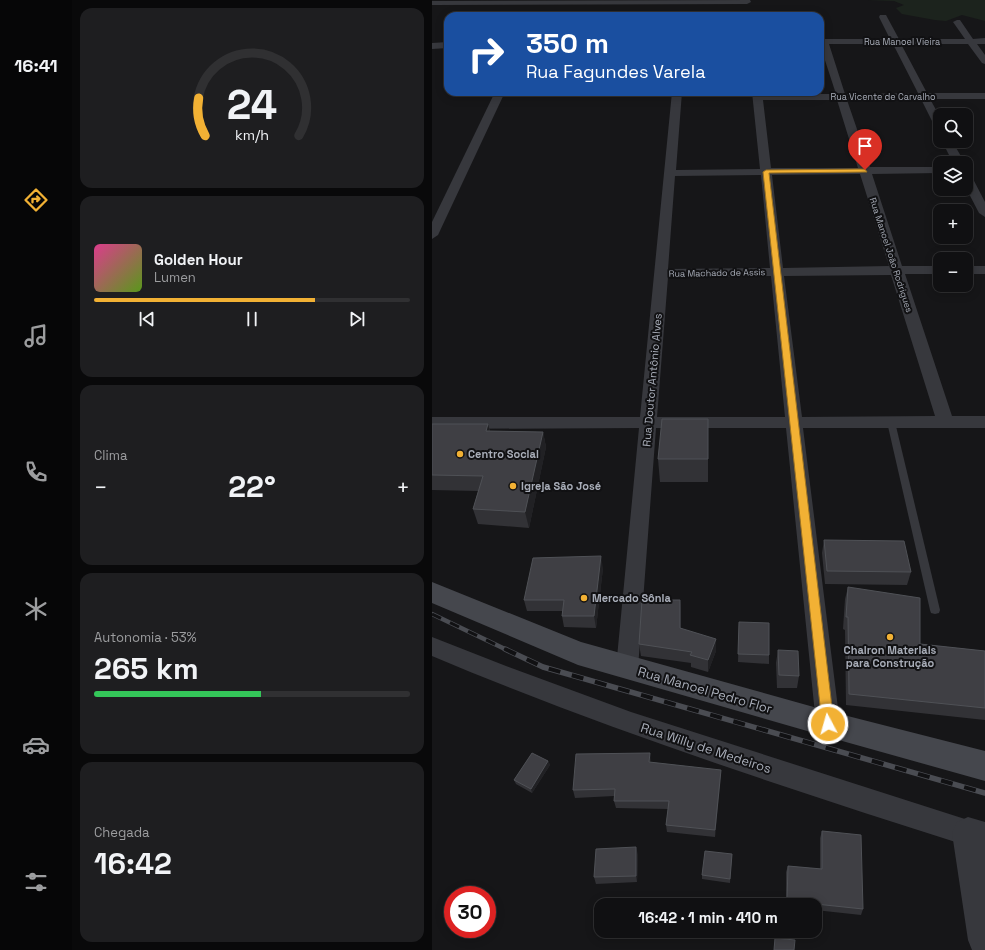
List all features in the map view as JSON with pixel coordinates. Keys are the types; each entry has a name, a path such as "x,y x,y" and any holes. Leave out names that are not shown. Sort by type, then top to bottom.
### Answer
{"main road":[{"name":"Rua Manoel Pedro Flor","path":"432,592 564,648 627,668 985,766"}],"street":[{"path":"432,3 685,6 747,4"},
{"path":"883,17 933,114"},
{"path":"957,22 985,61"},
{"name":"Rua Manoel Vieira","path":"824,42 985,41"},
{"path":"432,46 444,46"},
{"name":"Rua Manoel João Rodrigues","path":"824,48 865,170 944,422"},
{"path":"432,235 498,96"},
{"name":"Rua Doutor Antônio Alves","path":"627,668 677,96"},
{"path":"757,96 828,724"},
{"name":"Rua Vicente de Carvalho","path":"813,96 985,96"},
{"path":"670,173 933,170"},
{"path":"973,190 985,213"},
{"name":"Rua Machado de Assis","path":"662,273 933,270"},
{"path":"973,270 985,270"},
{"path":"432,423 985,422"},
{"name":"Rua Willy de Medeiros","path":"432,646 656,733 976,835"},
{"path":"976,835 985,940"}],"lane":[{"path":"891,422 935,610"}],"shaded area":[{"path":"868,0 985,0 985,21 962,15 946,21 935,20 902,14 896,8 904,5 894,1"}],"building":[{"path":"662,419 708,419 708,459 658,459"},
{"path":"432,424 488,424 486,431 543,432 525,512 473,509 483,476 432,475"},
{"path":"824,540 904,541 911,572 827,571"},
{"path":"601,556 594,616 562,616 564,600 524,600 533,558"},
{"path":"848,587 920,598 920,644 985,651 985,708 849,694 848,617 846,617"},
{"path":"642,600 680,600 680,628 716,639 708,660 690,655 692,652 639,644"},
{"path":"739,622 769,623 769,655 738,654"},
{"path":"778,650 798,651 799,676 779,675"},
{"path":"532,753 548,761 531,789 514,780"},
{"path":"650,753 649,762 721,770 715,830 666,825 669,801 614,801 615,789 573,790 576,754"},
{"path":"822,831 861,835 863,909 822,905 822,898 787,898 788,866 822,869"},
{"path":"636,847 636,876 594,877 596,849"},
{"path":"705,851 732,854 730,879 702,875"},
{"path":"775,938 795,940 794,950 774,950"}],"railway":[{"path":"432,614 507,650"},
{"path":"505,649 543,667 985,793"}],"place":[{"name":"Centro Social","path":"460,454"},
{"name":"Igreja São José","path":"513,486"},
{"name":"Mercado Sônia","path":"584,598"},
{"name":"Chairon Materiais para Construção","path":"890,637"}],"route":[{"path":"828,724 766,172 865,170"}]}
